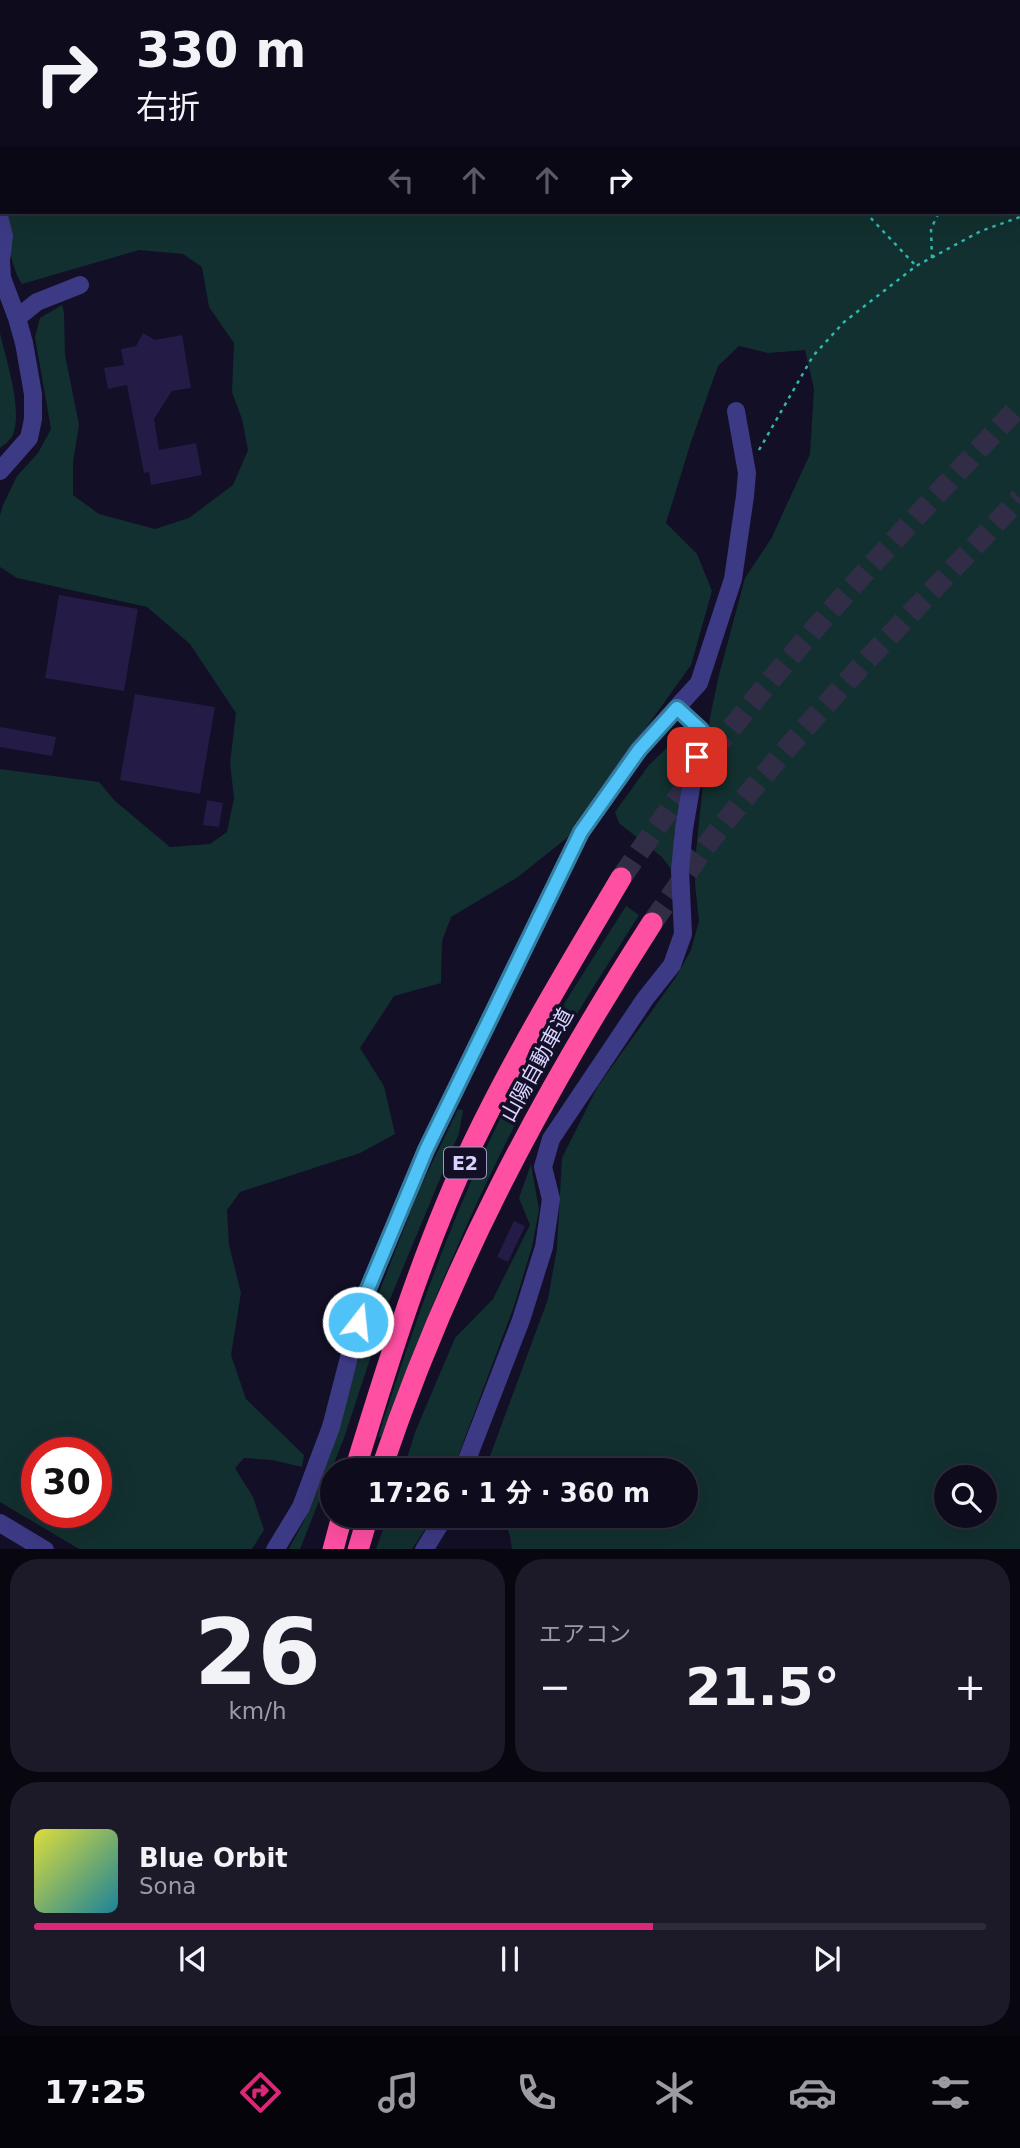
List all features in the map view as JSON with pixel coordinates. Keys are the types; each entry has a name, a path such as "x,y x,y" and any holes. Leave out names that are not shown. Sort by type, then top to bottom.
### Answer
{"highway":[{"name":"山陽自動車道","path":"359,1458 425,1261 473,1144 528,1034 621,878"},
{"name":"山陽自動車道","path":"385,1458 404,1401 453,1282 493,1197 592,1017 652,923"},
{"path":"333,1549 339,1528"},
{"path":"358,1549 364,1528"}],"street":[{"path":"0,220 4,236 2,278 18,318 33,394 33,419 29,438 0,471"},
{"path":"18,318 37,302 80,285"},
{"path":"275,1549 301,1507 327,1438 365,1296 426,1150 581,832 639,750 699,684 733,579 747,473 736,411"},
{"path":"468,1458 521,1321 544,1247 551,1199 544,1167 551,1139 645,999 672,965 683,934 680,870 684,828 701,730 677,708"},
{"path":"0,1523 45,1549"},
{"path":"424,1549 437,1528"}],"path":[{"path":"867,214 916,266"},
{"path":"932,258 931,229 938,214"},
{"path":"747,473 813,356 844,322 916,266 981,231 1020,217"}],"green space":[{"path":"3,214 1020,214 1020,1549 512,1549 507,1528 698,1528 698,1458 489,1458 548,1299 557,1248 562,1158 598,1086 676,977 691,950 699,921 695,884 696,851 710,717 719,675 745,578 771,539 810,454 814,389 805,350 768,353 739,346 718,366 666,523 697,554 712,591 691,665 568,837 518,877 451,917 442,941 441,983 394,996 360,1048 384,1086 395,1134 360,1153 240,1192 227,1210 229,1245 241,1293 231,1355 246,1399 304,1455 302,1467 272,1460 244,1458 235,1468 253,1497 264,1530 252,1549 79,1549 44,1528 112,1528 112,1437 21,1437 21,1514 0,1502 0,769 99,782 115,801 170,847 210,844 227,832 234,798 230,763 236,713 190,644 147,607 17,578 0,567 0,515 3,505 17,476 38,453 51,429 35,337 40,318 62,305 65,355 79,425 73,462 73,495 99,514 155,529 189,518 233,485 248,450 242,419 232,392 234,343 209,307 202,267 183,254 139,250 22,284 12,258"},
{"path":"0,333 13,386 16,414 12,437 0,448"},
{"path":"683,732 690,736 689,766 674,834 674,873 662,857 619,823 615,812 649,765"},
{"path":"626,906 639,915 556,1049 498,1158 436,1296 381,1437 378,1437 424,1299 478,1165 533,1056"},
{"path":"458,1109 463,1110 459,1133 388,1304 344,1438 336,1458 328,1458 376,1300 419,1190"},
{"path":"531,1164 539,1210 532,1247 514,1306 457,1458 407,1458 455,1338 493,1299 530,1225 519,1198"},
{"path":"320,1480 320,1499 300,1549 289,1549 304,1521"},
{"path":"384,1528 426,1528 412,1549 376,1549"}],"building":[{"path":"143,333 155,340 182,335 191,388 172,391 154,419 159,450 196,443 202,475 151,485 149,472 144,473 127,385 108,389 104,368 124,365 121,349 136,346"},
{"path":"59,595 138,609 124,691 45,678"},
{"path":"135,694 215,707 200,794 120,780"},
{"path":"0,727 56,737 52,756 0,747"},
{"path":"207,800 223,803 219,827 203,825"},
{"path":"514,1221 525,1226 508,1262 497,1257"}],"tunnel":[{"path":"621,878 693,777 772,678 877,559 1020,405"},
{"path":"652,923 710,841 784,752 861,666 1020,498"}],"route":[{"path":"358,1322 365,1296 426,1150 581,832 639,750 677,708 701,730 697,757"}]}
